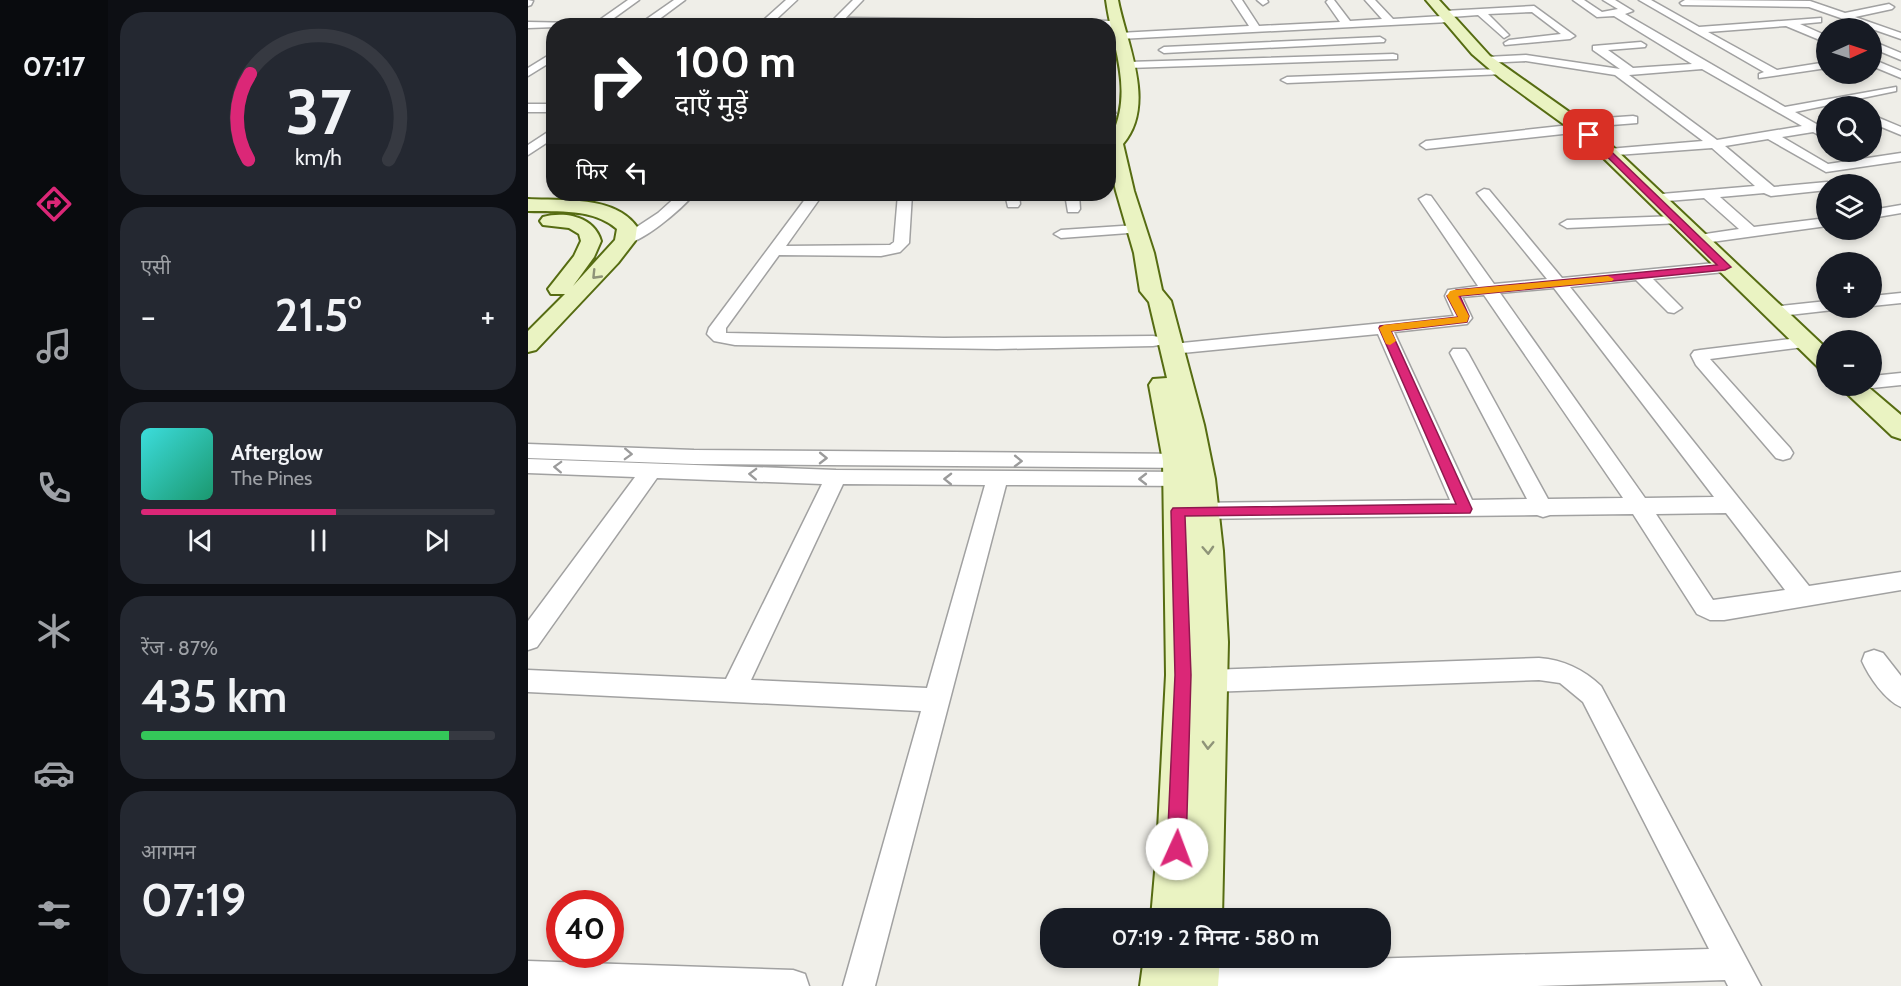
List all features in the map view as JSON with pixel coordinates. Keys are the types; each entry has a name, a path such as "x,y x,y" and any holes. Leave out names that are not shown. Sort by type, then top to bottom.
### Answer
{"street":[{"path":"608,18 634,0"},
{"path":"655,18 680,0"},
{"path":"771,18 792,0"},
{"path":"840,18 858,0"},
{"path":"1110,18 1112,0"},
{"path":"1237,0 1256,29"},
{"path":"1370,0 1390,22"},
{"path":"1510,0 1521,9"},
{"path":"1578,0 1599,15 1628,11 1608,0"},
{"path":"1644,0 1775,74"},
{"path":"1682,2 1787,1 1810,4 1900,39"},
{"path":"853,18 869,2"},
{"path":"1331,2 1347,24"},
{"path":"1682,2 1732,27"},
{"path":"1098,7 1103,18"},
{"path":"1844,16 1889,7"},
{"path":"1116,31 1256,29 1390,22 1441,8 1480,12 1535,9 1570,36 1507,39 1480,12"},
{"path":"1441,8 1486,60 1578,126 1816,352"},
{"path":"1616,13 1781,111 1815,128"},
{"path":"1696,30 1816,20"},
{"path":"1367,22 1407,76"},
{"path":"1789,22 1816,35"},
{"path":"528,25 544,25"},
{"path":"528,34 544,25"},
{"path":"1116,38 1134,55 1393,57"},
{"path":"1882,42 1900,39"},
{"path":"1134,55 1380,40"},
{"path":"1632,71 1597,48 1641,45"},
{"path":"1619,46 1655,70"},
{"path":"1882,48 1901,57"},
{"path":"1116,113 1134,55"},
{"path":"1486,60 1526,58 1618,72 1704,66"},
{"path":"528,73 546,61"},
{"path":"528,64 546,64"},
{"path":"1882,66 1901,75"},
{"path":"1730,81 1816,67"},
{"path":"1116,70 1122,90 1116,113"},
{"path":"1287,80 1501,72"},
{"path":"1618,72 1715,144 1767,189 1775,193 1816,187"},
{"path":"1866,96 1892,89"},
{"path":"1781,111 1816,107"},
{"path":"528,108 546,108"},
{"path":"1426,146 1632,120"},
{"path":"1882,123 1901,131"},
{"path":"1608,153 1715,144 1815,128"},
{"path":"1770,135 1826,168"},
{"path":"528,151 546,138"},
{"path":"1116,145 1150,291 1145,300 1162,345 1188,470 1192,511 1173,908"},
{"path":"1882,160 1901,157"},
{"path":"1830,174 1822,169 1871,162"},
{"path":"1655,198 1767,189"},
{"path":"1484,193 1559,284 1804,597"},
{"path":"1708,194 1750,232"},
{"path":"1426,199 1640,507 1699,599 1710,610 1724,610 1901,581"},
{"path":"528,345 626,234 659,201"},
{"path":"626,234 663,216 679,201"},
{"path":"811,201 718,328 716,334 720,337 735,340 826,342 1162,345 1461,320 1464,316 1453,294 1725,267"},
{"path":"774,250 881,251 895,249 901,243 904,201"},
{"path":"1072,201 1073,209"},
{"path":"528,205 574,207 604,212 619,218 626,234"},
{"path":"1882,212 1901,209"},
{"path":"528,219 573,222 588,231 591,241 584,257 566,282 528,321"},
{"path":"1567,224 1677,220"},
{"path":"1697,239 1816,223"},
{"path":"1061,234 1137,229"},
{"path":"1641,276 1674,309"},
{"path":"1882,300 1901,298"},
{"path":"1772,312 1816,307"},
{"path":"1384,328 1465,509"},
{"path":"1783,453 1700,356 1806,342"},
{"path":"1459,353 1544,509"},
{"path":"1882,381 1901,379"},
{"path":"1863,396 1901,430"},
{"path":"528,451 1188,470"},
{"path":"528,466 836,477 997,479 1188,470"},
{"path":"528,640 651,471"},
{"path":"733,690 836,477"},
{"path":"859,986 997,479"},
{"path":"1192,511 1544,509 1730,505"},
{"path":"1192,511 1209,562 1209,681 1201,908"},
{"path":"1874,661 1901,695"},
{"path":"1184,973 1739,975 1592,694 1566,673 1539,669 1209,681"},
{"path":"528,681 936,699"},
{"path":"528,977 793,986"}],"slow traffic":[{"path":"1390,341 1384,328 1463,319 1464,316 1453,296 1454,293 1608,279"}],"route":[{"path":"1177,849 1183,675 1178,511 1465,509 1384,328 1461,320 1464,316 1453,296 1456,293 1725,267 1589,135"}]}
